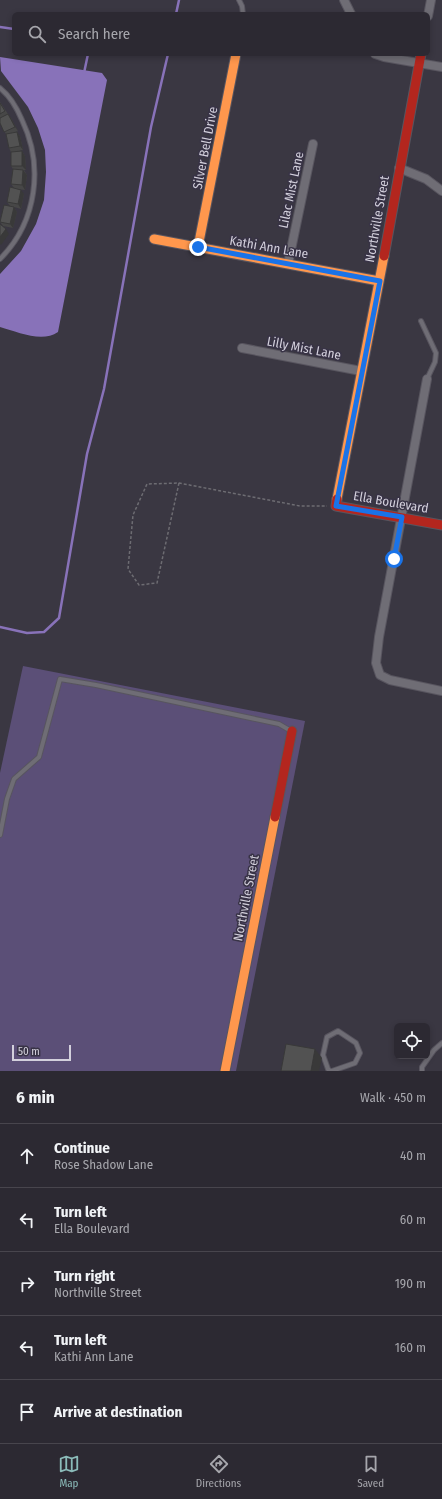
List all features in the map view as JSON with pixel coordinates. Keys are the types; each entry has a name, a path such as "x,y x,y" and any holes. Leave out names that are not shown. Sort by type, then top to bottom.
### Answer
{"street":[{"path":"344,0 350,12"},
{"path":"429,12 431,0"},
{"name":"Silver Bell Drive","path":"198,247 236,56"},
{"path":"381,56 420,59 442,67"},
{"name":"Northville Street","path":"336,506 361,371 380,281 399,168 420,59"},
{"name":"Lilac Mist Lane","path":"288,264 313,144"},
{"path":"399,168 426,179 442,190"},
{"name":"Kathi Ann Lane","path":"154,239 380,281"},
{"name":"Lilly Mist Lane","path":"242,348 361,371"},
{"path":"427,379 376,664 380,675 390,680 442,691"},
{"name":"Ella Boulevard","path":"336,506 442,525"},
{"name":"Northville Street","path":"225,1071 292,731"}],"lane":[{"path":"239,0 243,12"},
{"path":"0,88 6,93 28,132 34,156 35,180 30,207 24,225 8,250 0,259"},
{"path":"421,321 436,353 435,362 427,379"},
{"path":"0,836 7,799 14,779 39,757 60,680 96,685 279,724 292,731"},
{"path":"338,1031 356,1043 360,1052 355,1063 331,1071 328,1070 323,1055 327,1037 338,1031"},
{"path":"422,1071 422,1067 434,1050 442,1043"}],"path":[{"path":"179,483 157,583 139,586 128,569 133,516 147,484 179,483 300,506 336,506"}],"shaded area":[{"path":"0,57 102,73 107,80 58,332 45,337 30,336 0,327 0,274 21,251 36,224 44,200 46,172 45,150 38,128 28,107 1,71"},
{"path":"23,666 305,721 236,1071 0,1071 0,773"}],"building":[{"path":"0,103 5,111 0,114"},
{"path":"8,114 15,127 4,132 0,123 0,118"},
{"path":"17,132 20,146 9,148 6,134"},
{"path":"22,151 22,166 11,166 11,152"},
{"path":"13,169 23,170 22,185 11,184"},
{"path":"10,187 21,190 18,204 7,202"},
{"path":"4,205 14,207 10,224 0,222"},
{"path":"0,224 6,229 0,237"},
{"path":"286,1044 315,1049 311,1071 281,1071"}],"waterway":[{"path":"176,12 179,0"},
{"path":"0,27 12,29"},
{"path":"84,73 88,56"},
{"path":"0,627 27,633 44,632 59,618 87,454 104,389 151,127 168,56"}],"traffic: slow":[{"path":"198,247 236,56"},
{"path":"154,239 379,281"},
{"path":"337,499 384,256"},
{"path":"225,1071 275,817"}],"traffic: jam":[{"path":"384,256 421,56"},
{"path":"337,499 336,506 442,525"},
{"path":"275,817 292,731"}],"route":[{"path":"198,247 380,281 361,371 336,506 402,517 394,559"}]}
